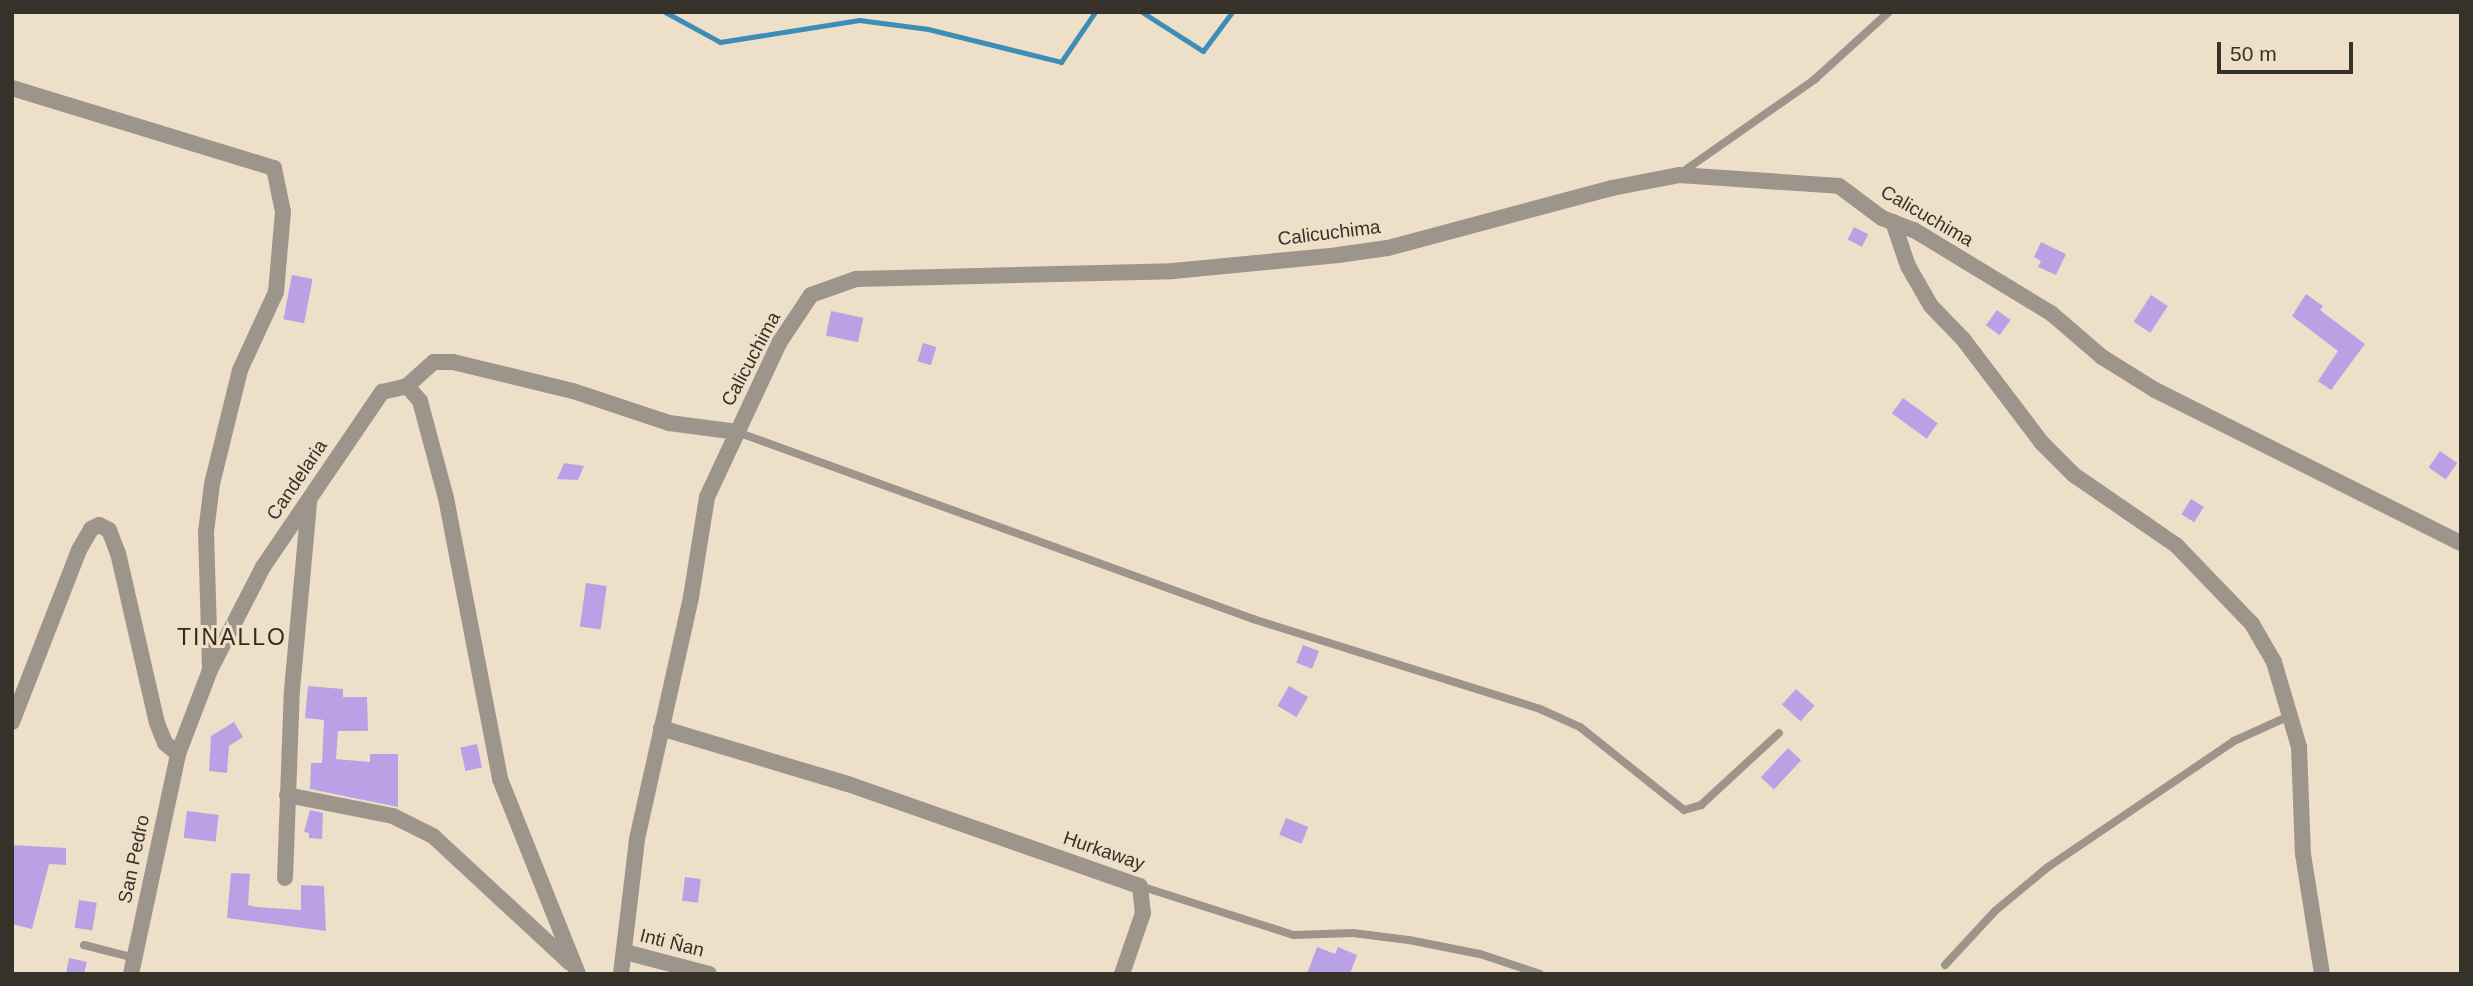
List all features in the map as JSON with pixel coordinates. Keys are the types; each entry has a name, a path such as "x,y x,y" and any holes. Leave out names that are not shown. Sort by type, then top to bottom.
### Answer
{"street":[{"path":"12,88 274,168 283,212 276,292 240,370 212,484 206,532 210,670"},
{"name":"Calicuchima","path":"621,974 637,839 707,497 779,342 811,295 856,279 1146,272 1338,255 1388,248 1679,174 1839,186 1892,222 1914,230 2052,314 2102,357 2155,390 2461,543"},
{"path":"1892,222 1908,266 1931,306 1963,339 2042,443 2074,475 2176,545 2252,624 2274,662 2299,747 2303,854 2322,974"},
{"name":"Candelaria","path":"178,754 210,670 263,567 382,392 407,386 433,362 453,362 573,391 669,423 737,432"},
{"path":"407,386 420,401 431,435 500,779 576,970"},
{"path":"285,878 287,795 309,501"},
{"path":"12,722 79,550 91,529 99,525 109,530 118,553 157,723 165,744 178,754"},
{"name":"Hurkaway","path":"661,728 848,784 1140,886"},
{"name":"San Pedro","path":"133,966 178,754"},
{"path":"287,795 393,816 433,836 576,970"},
{"path":"1122,974 1143,913 1140,886"},
{"name":"Inti Ñan","path":"625,953 709,974"}],"lane":[{"path":"1679,174 1815,79 1889,12"},
{"path":"737,432 1253,619 1540,709 1580,727 1684,810 1701,805 1779,733"},
{"path":"1944,965 1995,911 2048,867 2234,741 2289,716"},
{"name":"Hurkaway","path":"1140,886 1294,935 1353,933 1409,940 1480,954 1540,974"},
{"path":"84,946 133,966"}],"building":[{"path":"1854,227 1868,234 1862,247 1848,239"},
{"path":"2041,242 2066,254 2056,275 2038,267 2041,261 2034,257"},
{"path":"292,275 313,279 304,323 283,319"},
{"path":"2306,294 2323,306 2320,310 2365,344 2331,390 2318,381 2338,351 2292,316"},
{"path":"2151,295 2168,306 2150,333 2134,322"},
{"path":"1997,310 2011,320 2000,335 1986,325"},
{"path":"831,311 863,318 858,342 826,335"},
{"path":"923,343 936,347 931,365 917,361"},
{"path":"1903,398 1938,423 1927,439 1892,413"},
{"path":"2440,451 2457,463 2446,479 2429,467"},
{"path":"564,463 584,466 578,480 557,479"},
{"path":"2191,499 2204,507 2194,522 2181,514"},
{"path":"586,583 607,586 601,629 580,627"},
{"path":"1303,645 1319,651 1312,669 1296,663"},
{"path":"308,686 343,689 343,697 367,697 368,731 338,731 336,759 370,762 370,754 398,754 398,807 310,789 311,763 322,763 324,720 305,718"},
{"path":"1289,686 1308,697 1297,717 1278,706"},
{"path":"1796,689 1815,706 1801,721 1782,705"},
{"path":"234,722 243,737 229,746 227,773 209,771 211,736"},
{"path":"477,744 482,767 465,771 460,748"},
{"path":"1788,748 1801,760 1774,790 1761,777"},
{"path":"310,810 323,813 322,839 309,838 309,833 304,832"},
{"path":"187,811 219,815 215,842 184,838"},
{"path":"1286,818 1308,827 1302,844 1279,835"},
{"path":"12,845 66,848 66,865 49,864 32,929 12,924"},
{"path":"231,873 250,874 248,905 256,907 301,910 301,885 324,886 326,931 227,918"},
{"path":"685,877 701,879 698,903 682,901"},
{"path":"79,900 97,903 92,930 75,928"},
{"path":"1317,947 1335,954 1338,947 1357,955 1350,974 1307,974"},
{"path":"69,958 87,962 84,974 66,974"}],"waterway":[{"path":"665,12 720,42 859,20 928,29 1061,62 1095,12"},
{"path":"1142,12 1203,51 1232,12"}],"district":[{"name":"TINALLO","path":"232,637"}]}
